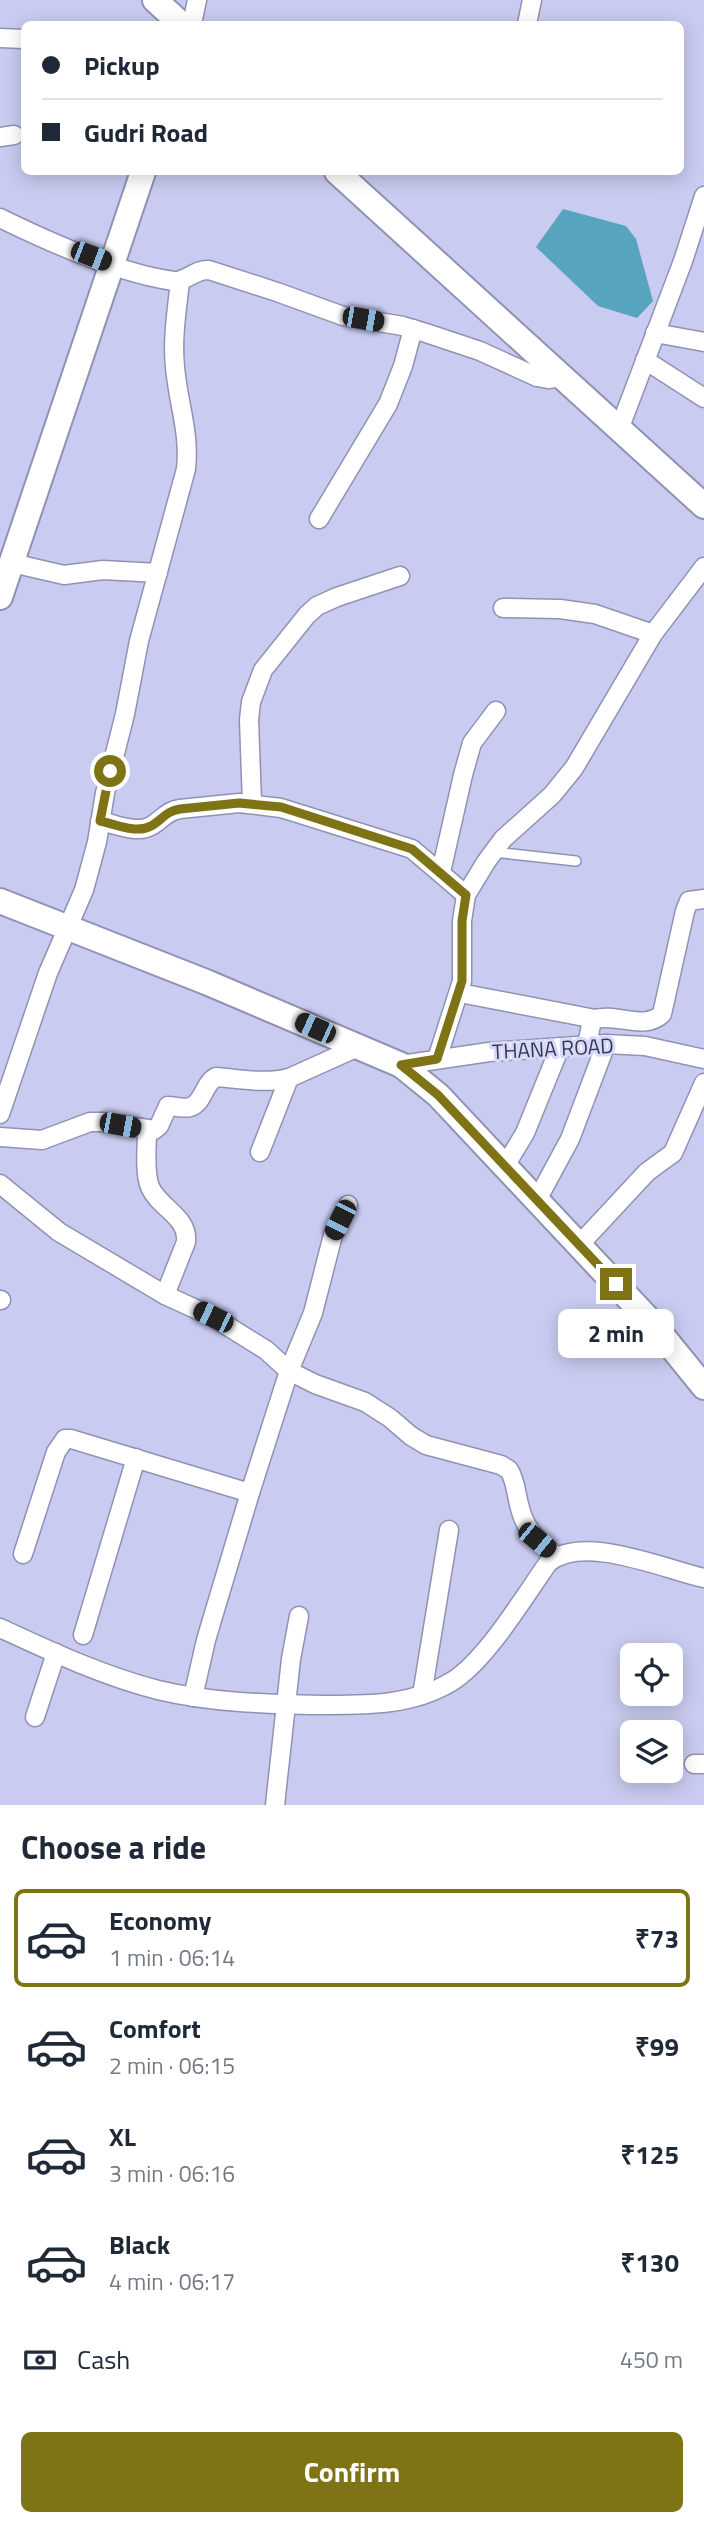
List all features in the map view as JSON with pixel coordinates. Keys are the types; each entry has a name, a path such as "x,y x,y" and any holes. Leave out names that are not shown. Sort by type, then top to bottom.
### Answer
{"main road":[{"path":"155,0 178,21"},
{"path":"0,597 10,550 142,175"},
{"path":"340,175 704,506"},
{"path":"0,901 218,987 401,1065 438,1095 537,1200 652,1323 704,1387"}],"street":[{"path":"193,21 197,0"},
{"path":"528,21 532,0"},
{"path":"0,38 21,40"},
{"path":"620,427 703,207"},
{"path":"0,218 50,241 143,274 180,281 202,270 209,270 344,316 413,329 480,351 537,377 564,377"},
{"path":"0,1114 27,1031 84,890 139,641 186,469 188,446 177,385 174,345 180,281"},
{"path":"319,519 396,388 413,329"},
{"path":"656,333 704,342"},
{"path":"645,360 704,398"},
{"path":"10,550 64,575 103,570 158,573"},
{"path":"437,1059 460,993 462,921 466,895 503,839 552,795 574,768 653,634 704,567"},
{"path":"252,803 248,739 250,711 263,670 307,614 317,606 400,576"},
{"path":"503,608 585,612 653,634"},
{"path":"441,872 472,743 496,711"},
{"path":"100,821 142,830 150,827 170,810 252,803 281,807 412,849 466,895"},
{"path":"460,993 595,1019 603,1017 646,1022 656,1020 662,1014 685,911 689,901 704,899"},
{"path":"587,1045 595,1019"},
{"path":"537,1200 570,1139 606,1044"},
{"name":"THANA ROAD","path":"401,1065 489,1052 606,1044 645,1046 704,1059"},
{"path":"0,1137 42,1140 82,1124 102,1122 154,1130 159,1126 168,1107 190,1107 196,1104 210,1080 216,1077 266,1082 289,1078 358,1047"},
{"path":"505,1166 525,1133 560,1047"},
{"path":"260,1152 289,1078"},
{"path":"579,1245 647,1172 673,1153 704,1083"},
{"path":"147,1131 150,1188 180,1221 187,1234 165,1295"},
{"path":"0,1184 59,1232 165,1295 213,1317 266,1350 289,1371 315,1384 365,1402 426,1446 501,1465 509,1470 513,1476 520,1510 529,1530 556,1556"},
{"path":"193,1696 206,1640 250,1493 289,1371 313,1313 333,1235 348,1205"},
{"path":"23,1555 56,1452 65,1439 250,1493"},
{"path":"83,1635 136,1458"},
{"path":"422,1695 449,1530"},
{"path":"0,1628 132,1682 193,1696 250,1703 370,1705 422,1695 452,1681 471,1666 556,1556 573,1551 596,1552 630,1558 704,1578"},
{"path":"275,1805 291,1659 299,1616"},
{"path":"35,1717 56,1653"}],"lane":[{"path":"493,852 576,861"}],"water":[{"path":"563,209 626,226 636,239 653,301 637,318 598,306 536,247"}],"route":[{"path":"110,771 100,821 142,830 150,827 170,810 239,803 281,807 412,849 466,895 462,921 460,993 437,1059 401,1065 438,1095 616,1284"}]}
